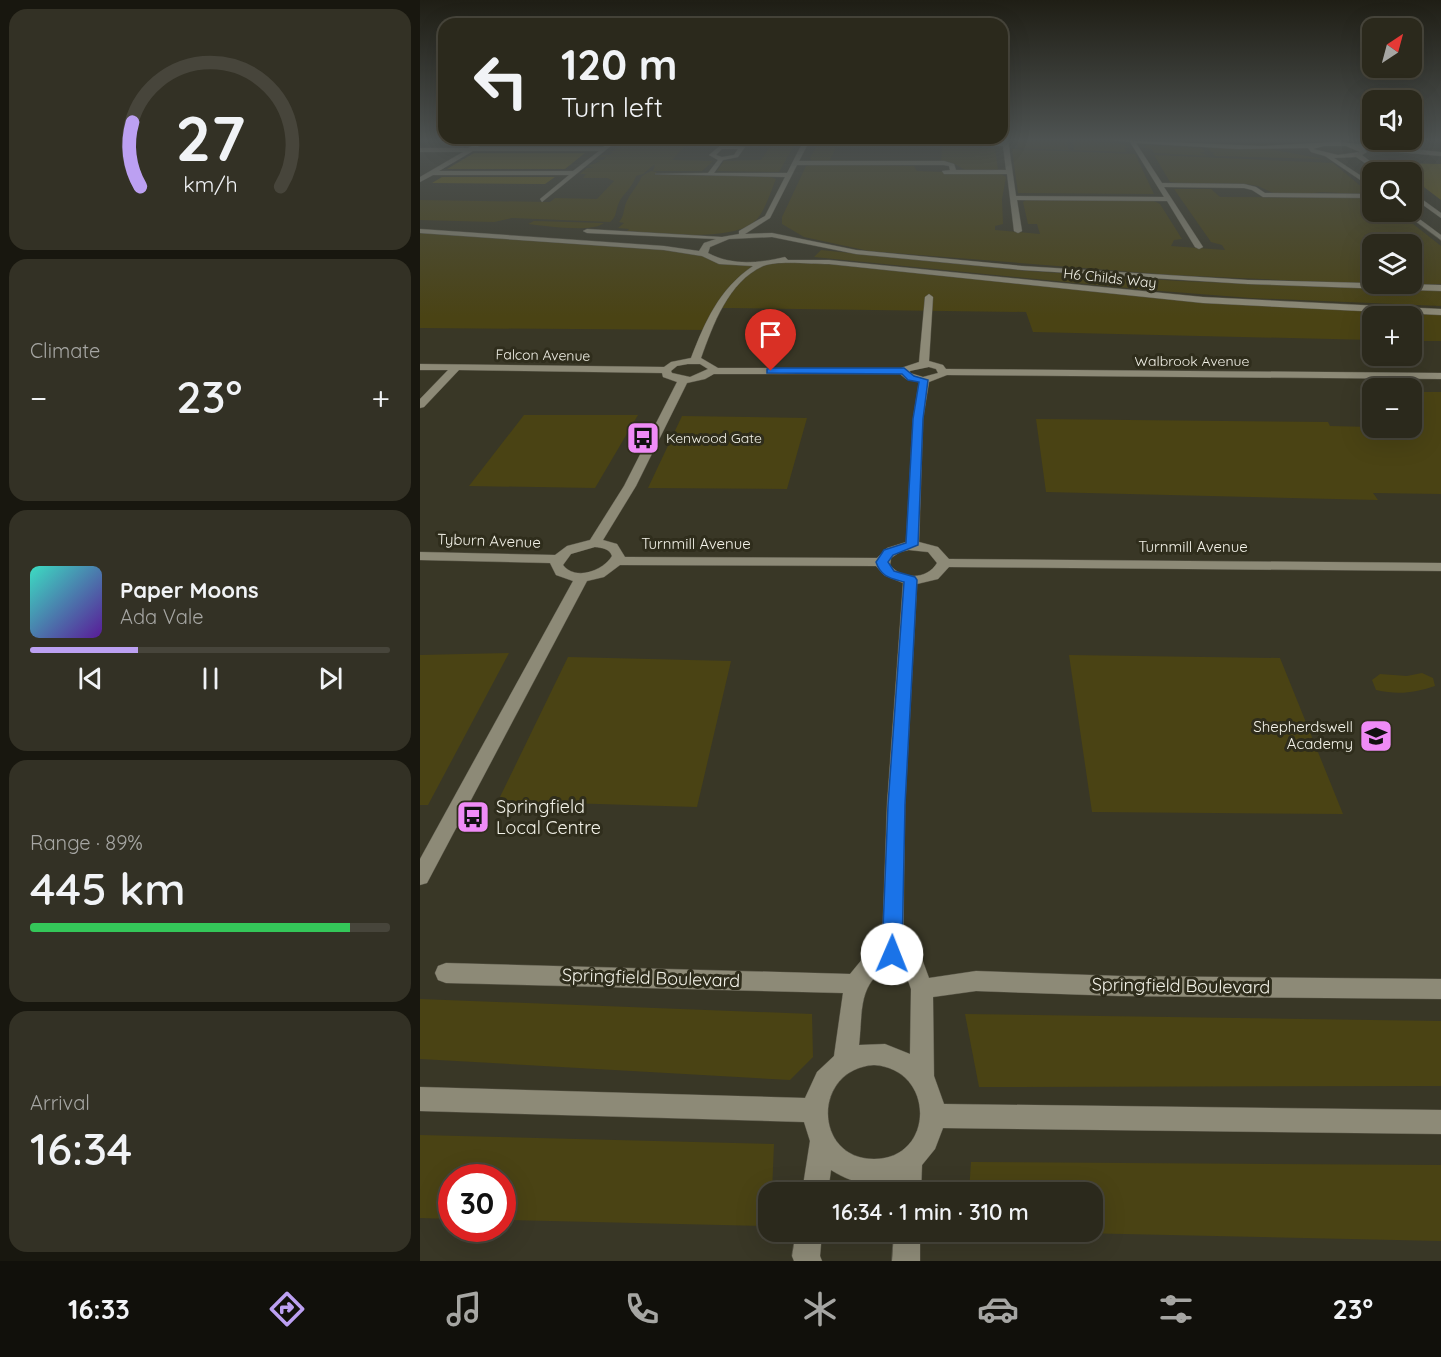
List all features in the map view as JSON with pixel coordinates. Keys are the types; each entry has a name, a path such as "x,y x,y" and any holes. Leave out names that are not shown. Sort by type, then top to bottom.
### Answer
{"street":[{"path":"773,223 782,199"},
{"path":"1014,199 1018,231"},
{"path":"1145,199 1169,199 1199,247"},
{"path":"1422,202 1441,216"},
{"path":"1419,222 1441,238"},
{"path":"420,223 443,224"},
{"path":"704,254 703,250 707,245 773,223"},
{"path":"773,223 786,237"},
{"path":"420,231 609,243 704,254 732,272 734,283"},
{"path":"580,231 728,237"},
{"path":"739,235 786,237"},
{"name":"H6 Childs Way","path":"786,237 856,252 1022,268 1248,282 1441,288"},
{"path":"719,262 763,264 776,262 799,252 801,245 797,241"},
{"name":"H6 Childs Way","path":"776,262 829,262 1203,300 1441,312"},
{"path":"695,361 716,308 734,283 763,264"},
{"path":"924,364 929,297"},
{"path":"712,371 713,368 708,363 695,361 681,362 666,370 667,375 682,380 698,378 712,371 904,371 911,366 924,364 940,367 943,372 935,378 924,380 912,378 904,371"},
{"name":"Falcon Avenue","path":"420,367 666,370"},
{"path":"420,405 457,367"},
{"name":"Walbrook Avenue","path":"943,372 1441,376"},
{"path":"595,543 630,486 682,380"},
{"path":"912,545 918,419 924,380"},
{"path":"595,543 614,548 619,556 617,561 600,573 582,577 558,570 558,559 568,550 595,543"},
{"path":"912,545 938,552 944,563 943,568 930,577 910,580 890,574 885,570 882,562 888,552 912,545"},
{"name":"Tyburn Avenue","path":"420,556 558,559"},
{"name":"Turnmill Avenue","path":"617,561 882,562"},
{"name":"Turnmill Avenue","path":"944,563 1441,567"},
{"path":"420,877 582,577"},
{"path":"892,954 896,805 910,580"},
{"path":"845,1063 855,984 872,964 892,954"},
{"path":"892,954 914,966 922,989 922,1076"},
{"name":"Springfield Boulevard","path":"446,973 855,984"},
{"name":"Springfield Boulevard","path":"922,989 976,981 1441,990"},
{"path":"878,1054 895,1056 910,1064 922,1076 929,1088 933,1116 922,1146 909,1159 892,1168 871,1172 851,1168 834,1158 822,1142 816,1127 815,1110 820,1091 830,1075 845,1063 861,1056 878,1054"},
{"path":"420,1099 815,1110"},
{"path":"933,1116 1441,1122"},
{"path":"816,1182 822,1142"},
{"path":"908,1182 909,1159"},
{"path":"906,1261 907,1242"}],"shaded area":[{"path":"554,199 621,199 615,216 610,222 512,218 494,222 420,220 420,200 550,202"},
{"path":"629,199 768,199 756,220 746,227 731,232 694,235 627,231 629,229 618,228 624,223 619,222"},
{"path":"791,199 1002,199 1003,224 995,226 995,230 1040,234 1037,224 1028,224 1023,202 1026,200 1154,201 1160,204 1182,239 1174,240 1171,246 1225,250 1222,245 1211,242 1181,199 1362,199 1362,222 1411,222 1441,246 1441,284 1422,284 1422,234 1362,234 1362,284 1172,275 869,251 804,237 782,224 782,217"},
{"path":"534,221 604,223 589,228 528,224"},
{"path":"420,231 622,244 704,254 733,264 802,261 1131,294 1362,307 1362,340 1033,332 1026,312 730,308 716,308 707,330 420,328"},
{"path":"821,250 1028,271 1179,281 1362,288 1362,294 1422,294 1422,290 1441,291 1441,306 1251,298 1148,290 814,257"},
{"path":"1422,311 1441,312 1441,341 1422,341"},
{"path":"1422,392 1441,392 1441,494 1373,493 1378,500 1046,492 1036,419 1328,422 1330,426 1362,427 1362,438 1422,438"},
{"path":"524,415 638,415 595,488 469,486"},
{"path":"682,416 807,418 787,489 648,488"},
{"path":"509,653 428,805 420,805 420,655"},
{"path":"1069,655 1280,658 1343,814 1092,812"},
{"path":"568,657 731,661 697,807 498,801"},
{"path":"1422,673 1433,678 1435,686 1399,693 1376,690 1372,680 1380,674 1407,676"},
{"path":"420,999 812,1014 813,1057 790,1080 420,1059"},
{"path":"965,1014 1441,1021 1441,1086 979,1087"},
{"path":"420,1135 774,1144 772,1182 758,1182 758,1226 516,1220 516,1164 438,1164 438,1219 420,1218"},
{"path":"971,1162 1441,1165 1441,1241 1103,1234 1103,1182 970,1182"}],"place":[{"name":"Kenwood Gate","path":"643,438"},
{"name":"Shepherdswell Academy","path":"1376,736"},
{"name":"Springfield Local Centre","path":"473,817"}],"route":[{"path":"771,371 904,371 907,376 924,380 918,419 912,545 888,552 882,562 885,570 890,574 910,580 896,805 892,954"}]}
